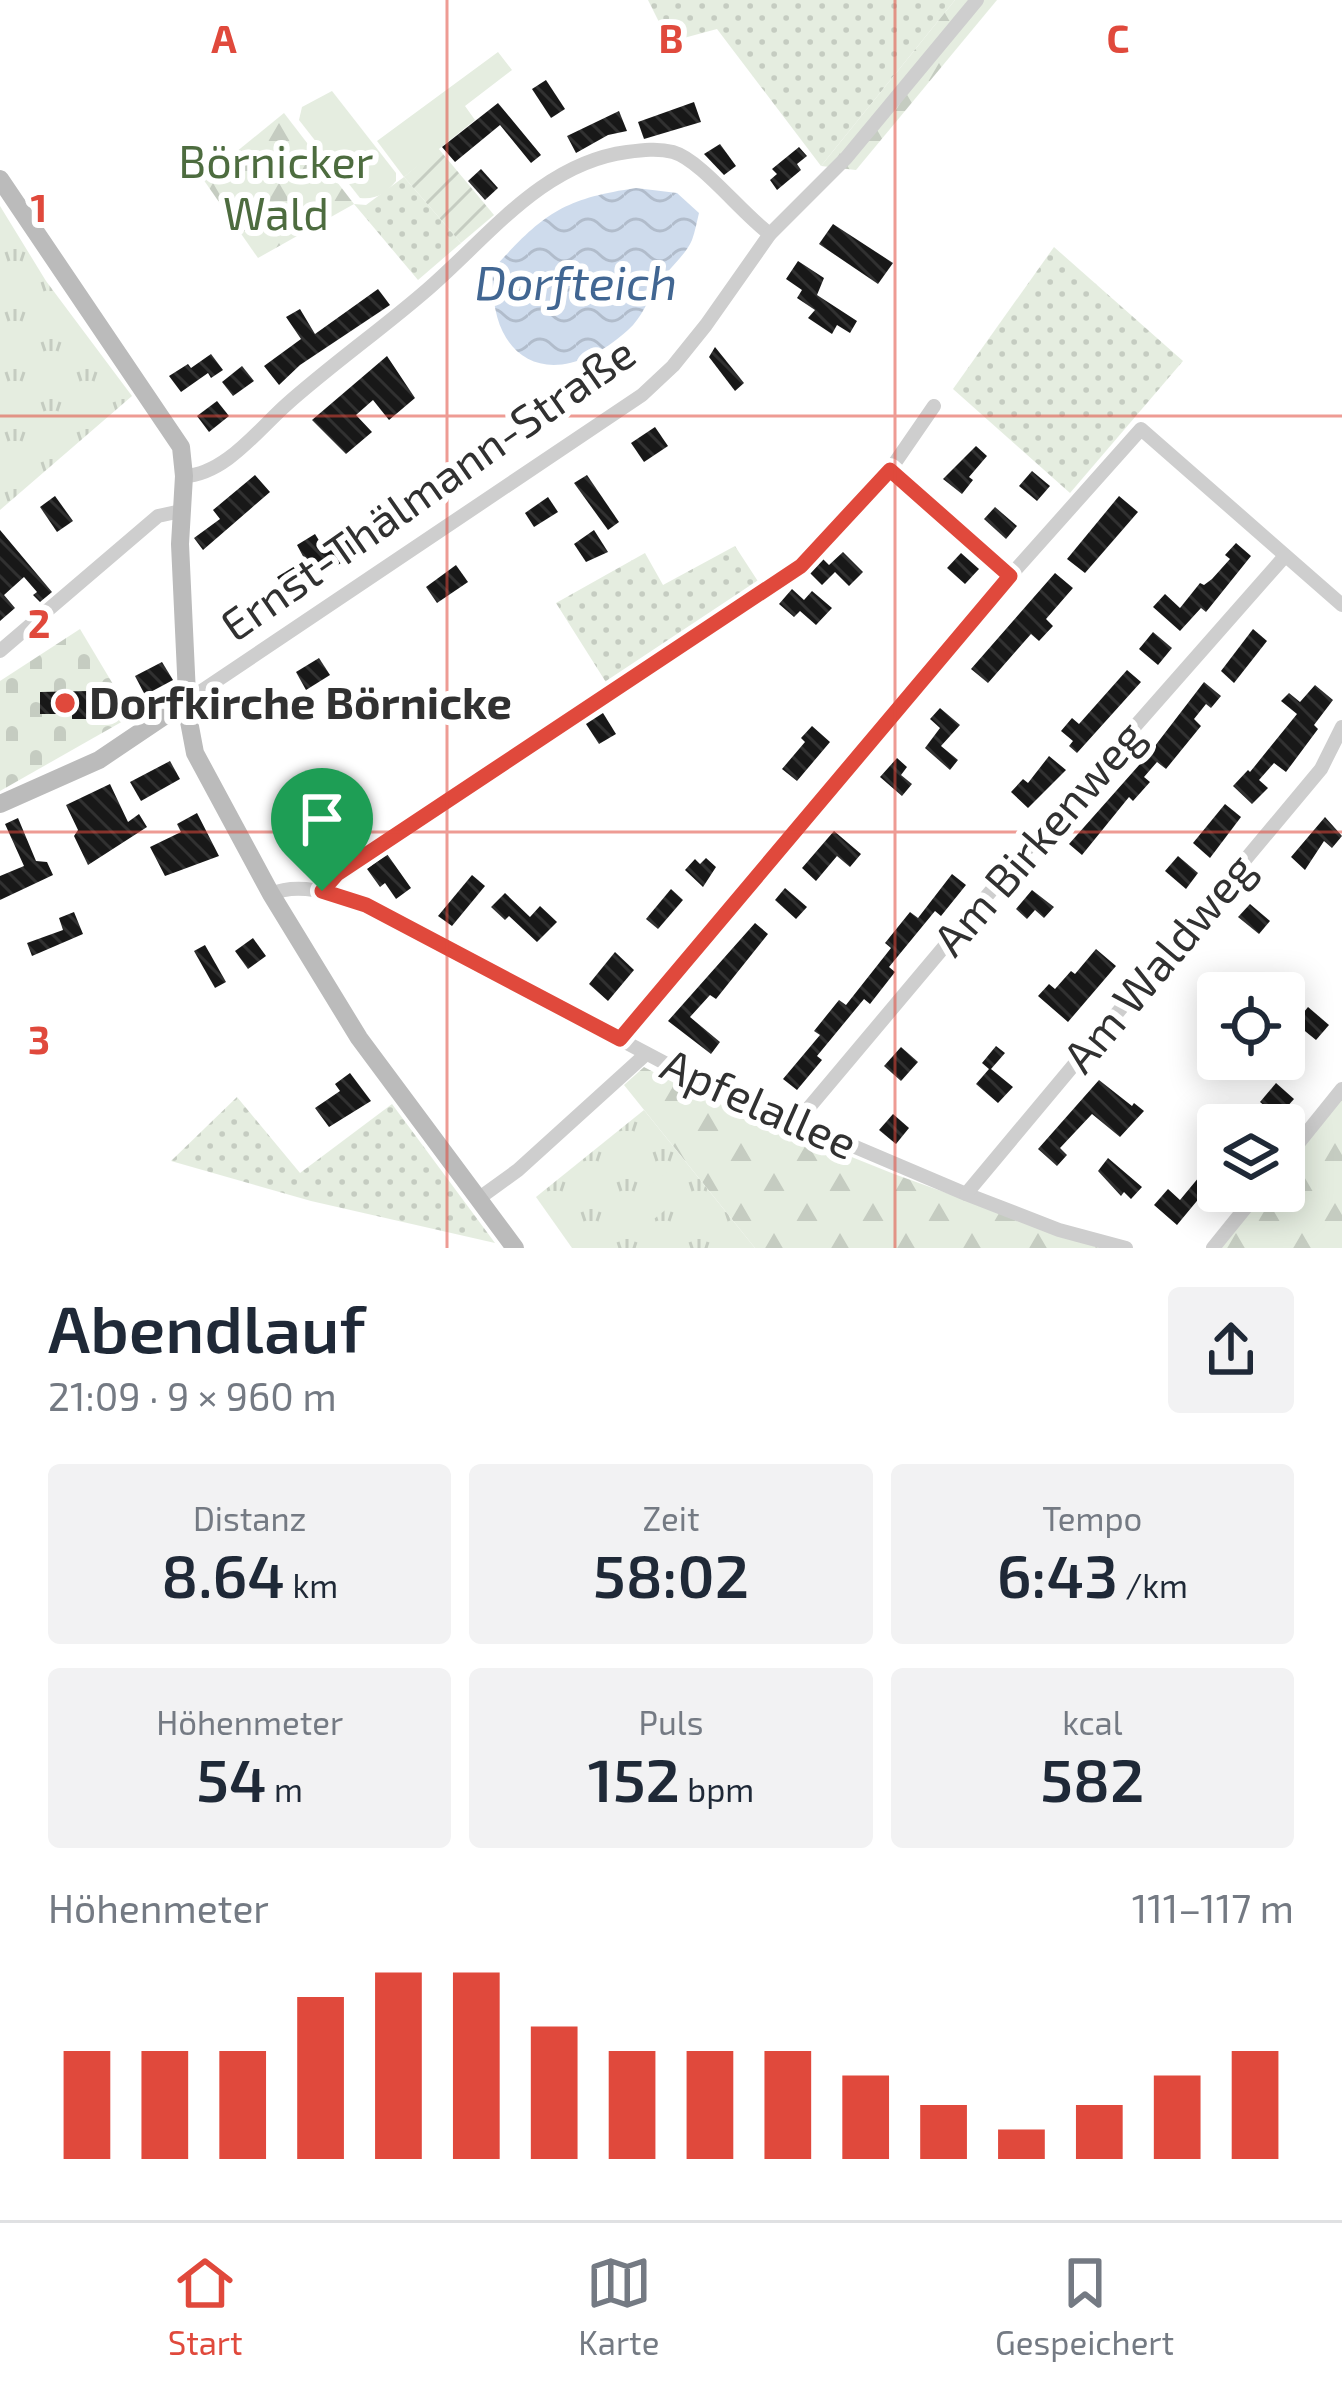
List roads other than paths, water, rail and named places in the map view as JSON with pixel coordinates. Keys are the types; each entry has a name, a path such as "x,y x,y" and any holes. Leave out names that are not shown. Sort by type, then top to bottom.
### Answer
{"main road":[{"path":"0,179 181,447 184,476 169,512 195,753 271,894 358,1038 515,1248"},
{"name":"Ernst-Thälmann-Straße","path":"0,804 99,760 188,700"}],"street":[{"name":"Ernst-Thälmann-Straße","path":"188,700 642,395 674,366 770,234 858,144 977,0"},
{"path":"184,476 212,471 331,366 425,292 540,187 575,166 603,155 649,149 676,152 770,234"},
{"path":"322,891 337,874 801,566 890,470 934,406"},
{"path":"620,1039 1010,576 1141,429 1342,605"},
{"path":"890,470 1010,576"},
{"path":"0,651 169,512"},
{"name":"Am Birkenweg","path":"796,1123 1012,866 1285,556"},
{"name":"Am Waldweg","path":"966,1194 1321,769 1342,727"},
{"name":"Apfelallee","path":"271,894 322,891 366,905 646,1054 796,1123 1059,1230 1126,1248"},
{"path":"478,1199 518,1170 646,1054"},
{"path":"1305,1135 1342,1089"},
{"path":"1213,1248 1242,1212"}],"water":[{"name":"Dorfteich","path":"636,188 677,193 699,213 689,246 633,325 602,350 576,361 553,365 532,361 514,349 494,303 493,269 556,212 589,198"}],"place":[{"name":"Dorfkirche Börnicke","path":"65,703"}],"park label":[{"name":"Börnicker Wald","path":"276,188"}]}
